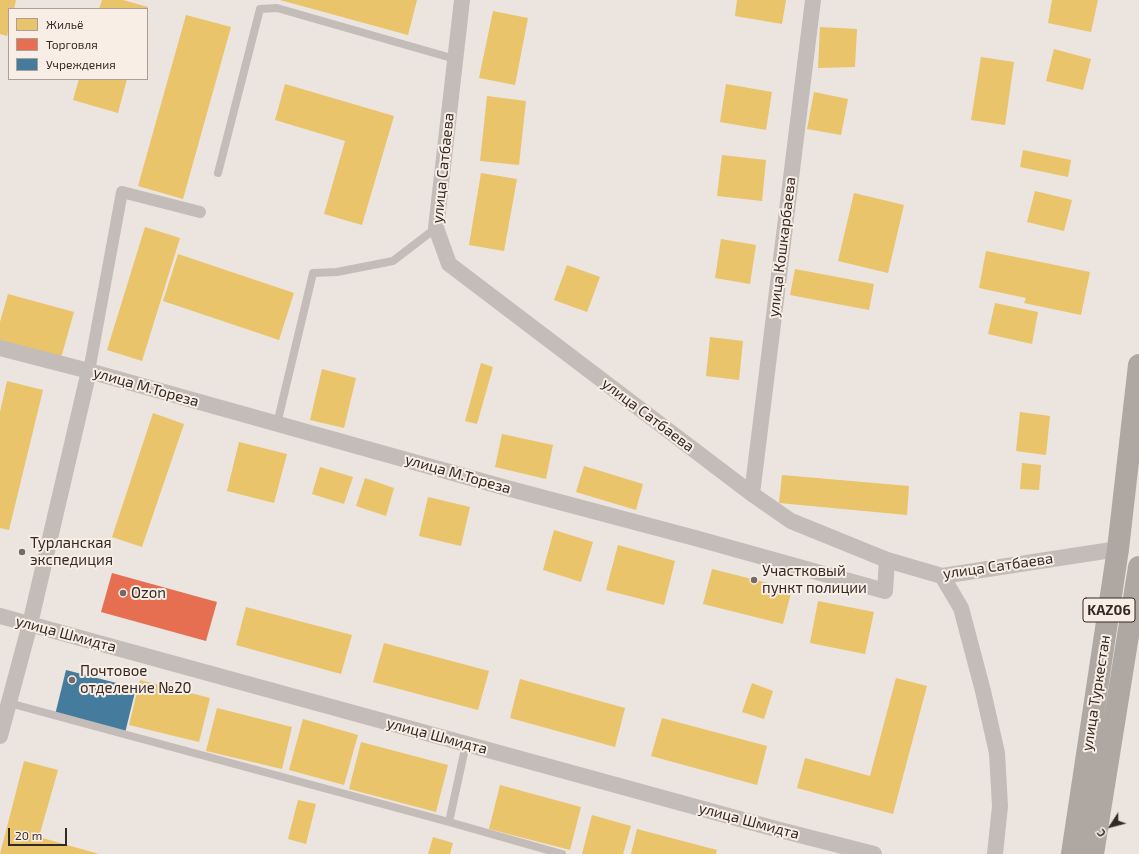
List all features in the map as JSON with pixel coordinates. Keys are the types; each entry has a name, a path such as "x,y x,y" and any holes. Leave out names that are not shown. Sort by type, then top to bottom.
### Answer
{"highway":[{"name":"улица Туркестан","path":"1072,854 1118,549 1139,365"},
{"name":"улица Туркестан","path":"1094,854 1139,567"}],"street":[{"name":"улица Сатбаева","path":"462,0 436,228 449,264 752,494 791,521 887,560 942,576 1118,549"},
{"name":"улица Кошкарбаева","path":"752,494 813,0"},
{"path":"0,736 30,624 89,371 122,192 200,212"},
{"name":"улица М.Тореза","path":"0,348 89,371 510,489 702,540 885,592 887,560"},
{"path":"942,576 961,608 983,691 997,752 1000,806 996,854"},
{"name":"улица Шмидта","path":"0,616 466,744 825,848 874,854"}],"lane":[{"path":"218,173 260,9 276,8 455,59"},
{"path":"277,424 313,273 337,272 393,261 436,228"},
{"path":"9,703 562,854"},
{"path":"449,822 466,744"}],"building: Жильё":[{"path":"0,0 16,0 14,8 8,8 7,36 0,34"},
{"path":"102,0 123,0 148,7 148,8 99,8"},
{"path":"280,0 417,0 408,35"},
{"path":"737,0 786,0 782,24 735,16"},
{"path":"1052,0 1098,0 1091,32 1048,23"},
{"path":"493,11 528,18 515,85 479,78"},
{"path":"186,15 231,27 183,199 138,186"},
{"path":"820,27 857,29 855,67 818,68"},
{"path":"1054,49 1091,59 1083,90 1046,81"},
{"path":"981,57 1014,62 1005,125 971,120"},
{"path":"79,80 127,80 118,113 73,100"},
{"path":"285,84 394,116 362,225 324,214 345,141 275,120"},
{"path":"726,84 772,92 766,130 720,122"},
{"path":"814,92 848,99 841,135 807,129"},
{"path":"487,96 526,101 519,165 480,161"},
{"path":"1023,150 1071,160 1068,177 1020,167"},
{"path":"722,155 766,160 762,201 717,196"},
{"path":"481,173 517,179 504,251 469,245"},
{"path":"1035,191 1072,200 1064,231 1027,222"},
{"path":"854,193 904,205 888,273 838,261"},
{"path":"145,227 180,238 142,361 107,350"},
{"path":"721,239 756,245 750,284 715,278"},
{"path":"986,251 1090,272 1081,315 1024,303 1026,298 979,288"},
{"path":"178,254 294,293 279,340 163,301"},
{"path":"567,265 600,277 587,312 554,300"},
{"path":"795,269 874,284 869,310 790,295"},
{"path":"8,294 74,312 61,358 0,340 0,322"},
{"path":"995,303 1038,312 1032,344 988,334"},
{"path":"710,337 743,341 739,380 706,376"},
{"path":"481,363 493,367 477,424 465,421"},
{"path":"322,369 356,378 344,428 310,420"},
{"path":"7,381 43,390 9,530 0,528 0,412"},
{"path":"1020,412 1050,416 1046,455 1016,451"},
{"path":"153,413 184,424 142,547 112,537"},
{"path":"502,434 553,445 546,479 495,467"},
{"path":"239,442 287,454 274,503 227,491"},
{"path":"1022,463 1041,465 1039,490 1020,489"},
{"path":"584,466 643,484 636,510 576,492"},
{"path":"320,467 353,477 344,504 312,494"},
{"path":"782,475 909,486 907,515 779,503"},
{"path":"365,478 394,488 386,516 356,506"},
{"path":"428,497 470,507 461,546 419,536"},
{"path":"554,530 593,542 581,582 543,570"},
{"path":"618,545 675,561 664,605 606,590"},
{"path":"712,569 792,589 783,624 703,604"},
{"path":"818,601 874,612 865,654 810,643"},
{"path":"246,607 352,635 341,674 236,645"},
{"path":"384,643 489,671 478,710 373,682"},
{"path":"896,678 927,686 893,814 797,788 805,758 870,776"},
{"path":"520,679 625,708 615,747 510,718"},
{"path":"140,680 210,698 199,742 129,725"},
{"path":"752,683 773,691 764,719 742,712"},
{"path":"217,708 292,727 282,769 206,751"},
{"path":"662,718 767,746 757,785 651,756"},
{"path":"303,719 358,735 344,785 289,770"},
{"path":"361,742 448,765 436,812 349,789"},
{"path":"24,761 58,770 39,837 99,854 0,854"},
{"path":"500,785 581,807 570,850 489,829"},
{"path":"298,800 316,804 306,844 288,839"},
{"path":"592,815 631,826 623,854 582,854"},
{"path":"637,829 717,850 716,854 631,854"},
{"path":"433,837 453,843 450,854 428,854"}],"building: Торговля":[{"path":"112,573 217,602 206,641 101,612"}],"building: Учреждения":[{"path":"66,670 136,688 125,733 55,715"}],"place":[{"name":"Турланская экспедиция","path":"22,552"},
{"name":"Участковый пункт полиции","path":"754,580"},
{"name":"Ozon","path":"123,593"},
{"name":"Почтовое отделение №20","path":"72,680"}]}
